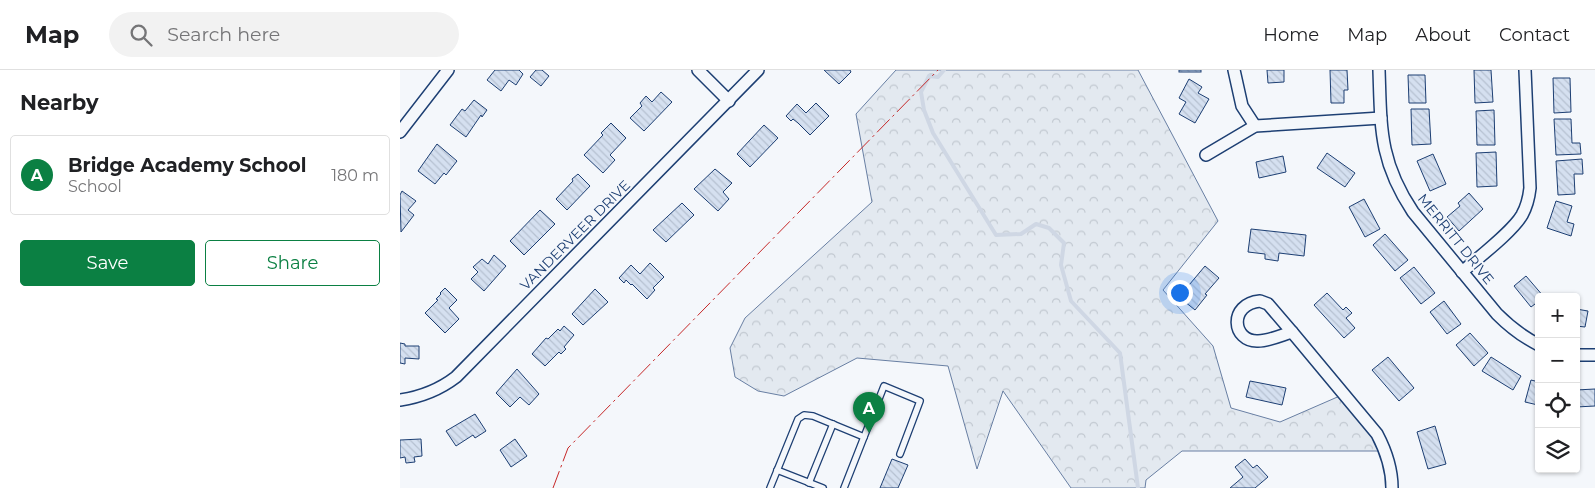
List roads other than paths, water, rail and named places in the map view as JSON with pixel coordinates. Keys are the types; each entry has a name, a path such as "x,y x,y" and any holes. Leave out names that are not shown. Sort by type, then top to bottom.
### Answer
{"street":[{"path":"400,132 448,70"},
{"path":"698,70 729,101"},
{"name":"VANDERVEER DRIVE","path":"400,400 418,397 436,390 456,377 758,70"},
{"path":"1234,70 1242,106 1255,126"},
{"name":"MERRITT DRIVE","path":"1380,70 1381,118 1385,152 1392,174 1402,195 1413,212 1462,272 1509,326 1535,344"},
{"path":"1462,272 1516,224 1528,200 1530,188 1525,70"},
{"path":"1206,155 1255,126 1381,118"},
{"path":"1292,332 1259,341 1251,340 1239,330 1238,314 1246,304 1251,302 1260,301 1268,304 1292,332 1377,434 1385,450 1390,468 1392,488"},
{"path":"1580,355 1595,356"}],"lane":[{"path":"844,488 884,386 920,401 900,454"},
{"path":"770,488 798,419 804,415 812,416 864,437"},
{"path":"809,483 833,424"},
{"path":"777,470 823,488"}],"waterway":[{"path":"944,70 938,77 929,76 921,92 924,110 933,133 996,235 1021,234 1036,224 1049,228 1064,243 1061,265 1071,301 1120,353 1138,488"}],"place":[{"name":"Bridge Academy School","path":"869,433"}]}
